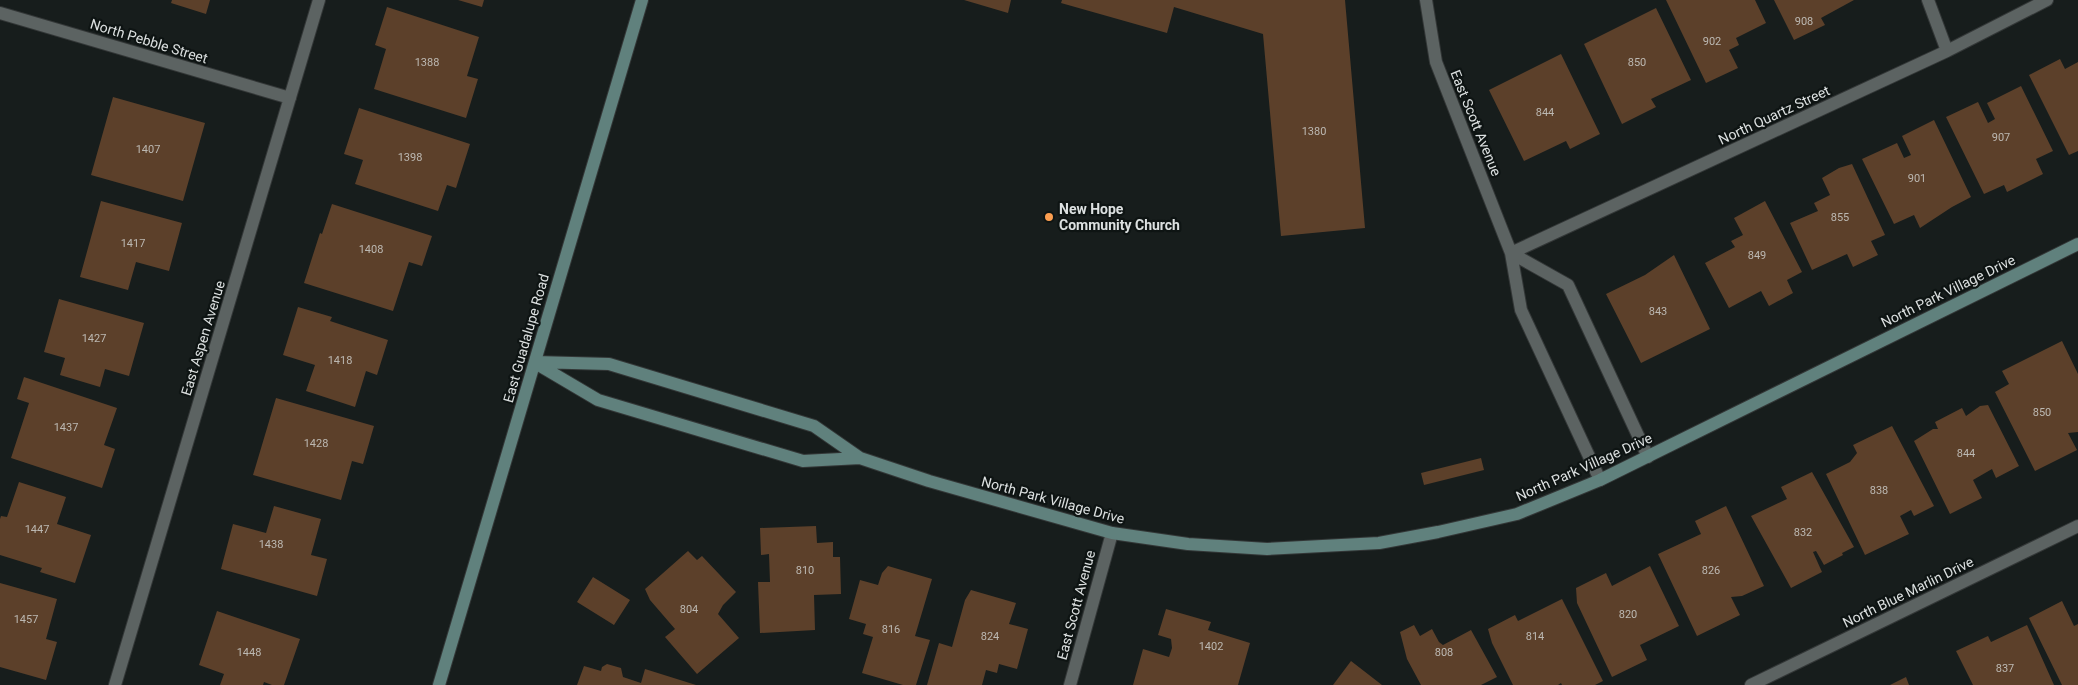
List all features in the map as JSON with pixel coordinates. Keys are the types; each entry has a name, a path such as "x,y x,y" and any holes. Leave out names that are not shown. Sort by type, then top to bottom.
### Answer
{"street":[{"name":"East Aspen Avenue","path":"115,685 319,0"},
{"name":"East Guadalupe Road","path":"439,685 642,0"},
{"name":"East Scott Avenue","path":"1426,0 1436,62 1512,253 1521,310 1600,480"},
{"path":"1928,0 1947,51"},
{"name":"North Quartz Street","path":"1512,253 1947,51 2048,0"},
{"name":"North Pebble Street","path":"0,13 290,98"},
{"name":"North Park Village Drive","path":"534,362 609,364 814,426 860,458 929,481 1112,533 1188,544 1267,549 1379,543 1517,514 1600,480 2078,244"},
{"path":"1512,253 1568,285 1648,457"},
{"name":"North Park Village Drive","path":"534,362 598,400 803,461 860,458"},
{"name":"North Blue Marlin Drive","path":"1751,685 2078,526"},
{"name":"East Scott Avenue","path":"1070,685 1112,533"}],"building":[{"path":"172,0 210,0 206,14 171,3"},
{"path":"458,0 484,0 482,7"},
{"path":"964,0 1011,0 1008,13"},
{"path":"1062,0 1345,0 1365,228 1281,236 1263,34 1174,7 1167,33 1061,3"},
{"path":"1666,0 1755,0 1766,23 1736,38 1739,45 1729,50 1738,68 1706,83"},
{"path":"1774,0 1854,0 1821,18 1825,25 1794,40"},
{"path":"387,7 479,37 467,76 478,79 466,118 374,89 386,49 375,45"},
{"path":"1656,8 1691,80 1651,99 1656,107 1622,124 1584,44"},
{"path":"1561,54 1600,134 1570,149 1566,141 1524,161 1489,90"},
{"path":"2060,59 2065,69 2078,62 2078,151 2069,155 2029,75"},
{"path":"2021,86 2053,151 2036,159 2043,174 2007,192 2004,185 1984,194 1946,117 1978,102 1988,123 1995,119 1987,103"},
{"path":"113,97 205,123 183,201 91,175"},
{"path":"359,108 470,144 456,188 447,185 438,211 355,184 363,160 344,154"},
{"path":"1934,120 1971,197 1920,228 1914,215 1894,224 1862,159 1897,143 1904,158 1911,155 1902,136"},
{"path":"1852,164 1885,235 1871,241 1878,255 1853,267 1847,254 1812,270 1790,223 1818,211 1814,203 1830,195 1822,178 1839,168"},
{"path":"101,201 182,223 169,271 136,262 128,290 80,277"},
{"path":"1765,201 1802,272 1787,280 1793,293 1769,306 1761,291 1729,308 1705,263 1735,247 1731,241 1743,235 1734,218"},
{"path":"332,204 432,236 422,266 409,262 393,311 304,283 320,233 322,234"},
{"path":"1674,255 1710,329 1641,363 1606,294 1645,275"},
{"path":"59,299 144,323 129,376 105,369 100,387 60,375 65,358 44,352"},
{"path":"298,307 332,317 330,321 388,340 377,375 366,371 355,407 306,391 315,365 283,355"},
{"path":"2062,341 2078,374 2078,432 2068,433 2077,450 2035,471 1995,392 2009,384 2002,371"},
{"path":"24,377 117,408 104,445 115,449 102,488 11,458 29,403 17,399"},
{"path":"276,398 374,426 363,464 352,461 341,500 253,475"},
{"path":"1988,405 2019,466 1996,478 1992,469 1973,480 1982,498 1950,514 1914,441 1933,429 1938,429 1935,422 1962,408 1966,416 1980,406"},
{"path":"1892,426 1934,506 1914,516 1911,510 1900,516 1909,534 1865,555 1826,474 1850,462 1857,453 1853,445"},
{"path":"1481,458 1484,470 1424,485 1421,473"},
{"path":"1812,472 1854,547 1824,565 1816,551 1813,552 1822,572 1791,588 1751,516 1787,499 1781,487"},
{"path":"19,482 66,497 57,524 91,535 75,583 40,572 42,568 0,555 0,519 1,516 7,517"},
{"path":"274,506 321,519 311,555 327,559 317,596 221,569 233,524 266,533"},
{"path":"1726,506 1764,586 1742,596 1731,597 1740,615 1697,636 1658,554 1701,534 1695,521"},
{"path":"816,526 817,543 833,542 833,557 840,557 841,594 814,595 815,630 760,633 758,582 770,582 769,554 761,555 760,528"},
{"path":"688,551 697,560 702,556 736,592 723,605 718,614 739,638 697,674 665,637 675,629 650,600 645,589"},
{"path":"888,566 932,579 915,636 930,640 916,685 903,685 862,673 873,637 863,634 866,624 849,619 860,580 878,585 882,573"},
{"path":"1650,566 1679,626 1640,645 1647,660 1612,677 1577,603 1576,588 1606,573 1612,586"},
{"path":"593,577 630,600 614,625 577,602"},
{"path":"0,583 57,599 46,639 57,642 46,680 0,667"},
{"path":"971,590 1016,603 1009,624 1028,629 1017,669 999,664 997,673 986,670 982,685 927,685 939,643 952,647 965,600"},
{"path":"1562,599 1603,681 1595,685 1562,685 1561,683 1558,685 1513,685 1492,643 1488,629 1515,615 1518,621"},
{"path":"2062,601 2074,626 2078,624 2078,685 2062,685 2029,618"},
{"path":"1166,609 1211,622 1208,630 1250,643 1238,685 1133,685 1143,649 1169,657 1172,648 1171,639 1158,635"},
{"path":"217,611 300,639 284,685 272,685 264,682 263,685 220,685 224,674 199,665"},
{"path":"1414,625 1420,636 1432,629 1439,642 1443,645 1471,630 1497,677 1481,685 1421,685 1407,659 1400,632"},
{"path":"2027,625 2054,685 1973,685 1956,651 1988,636 1991,642"},
{"path":"1351,661 1382,685 1333,685"},
{"path":"607,664 621,668 623,677 641,683 645,669 696,685 577,685 584,666 601,671 602,667"},
{"path":"1906,677 1909,685 1890,685"}],"place":[{"name":"New Hope Community Church","path":"1049,217"}]}
